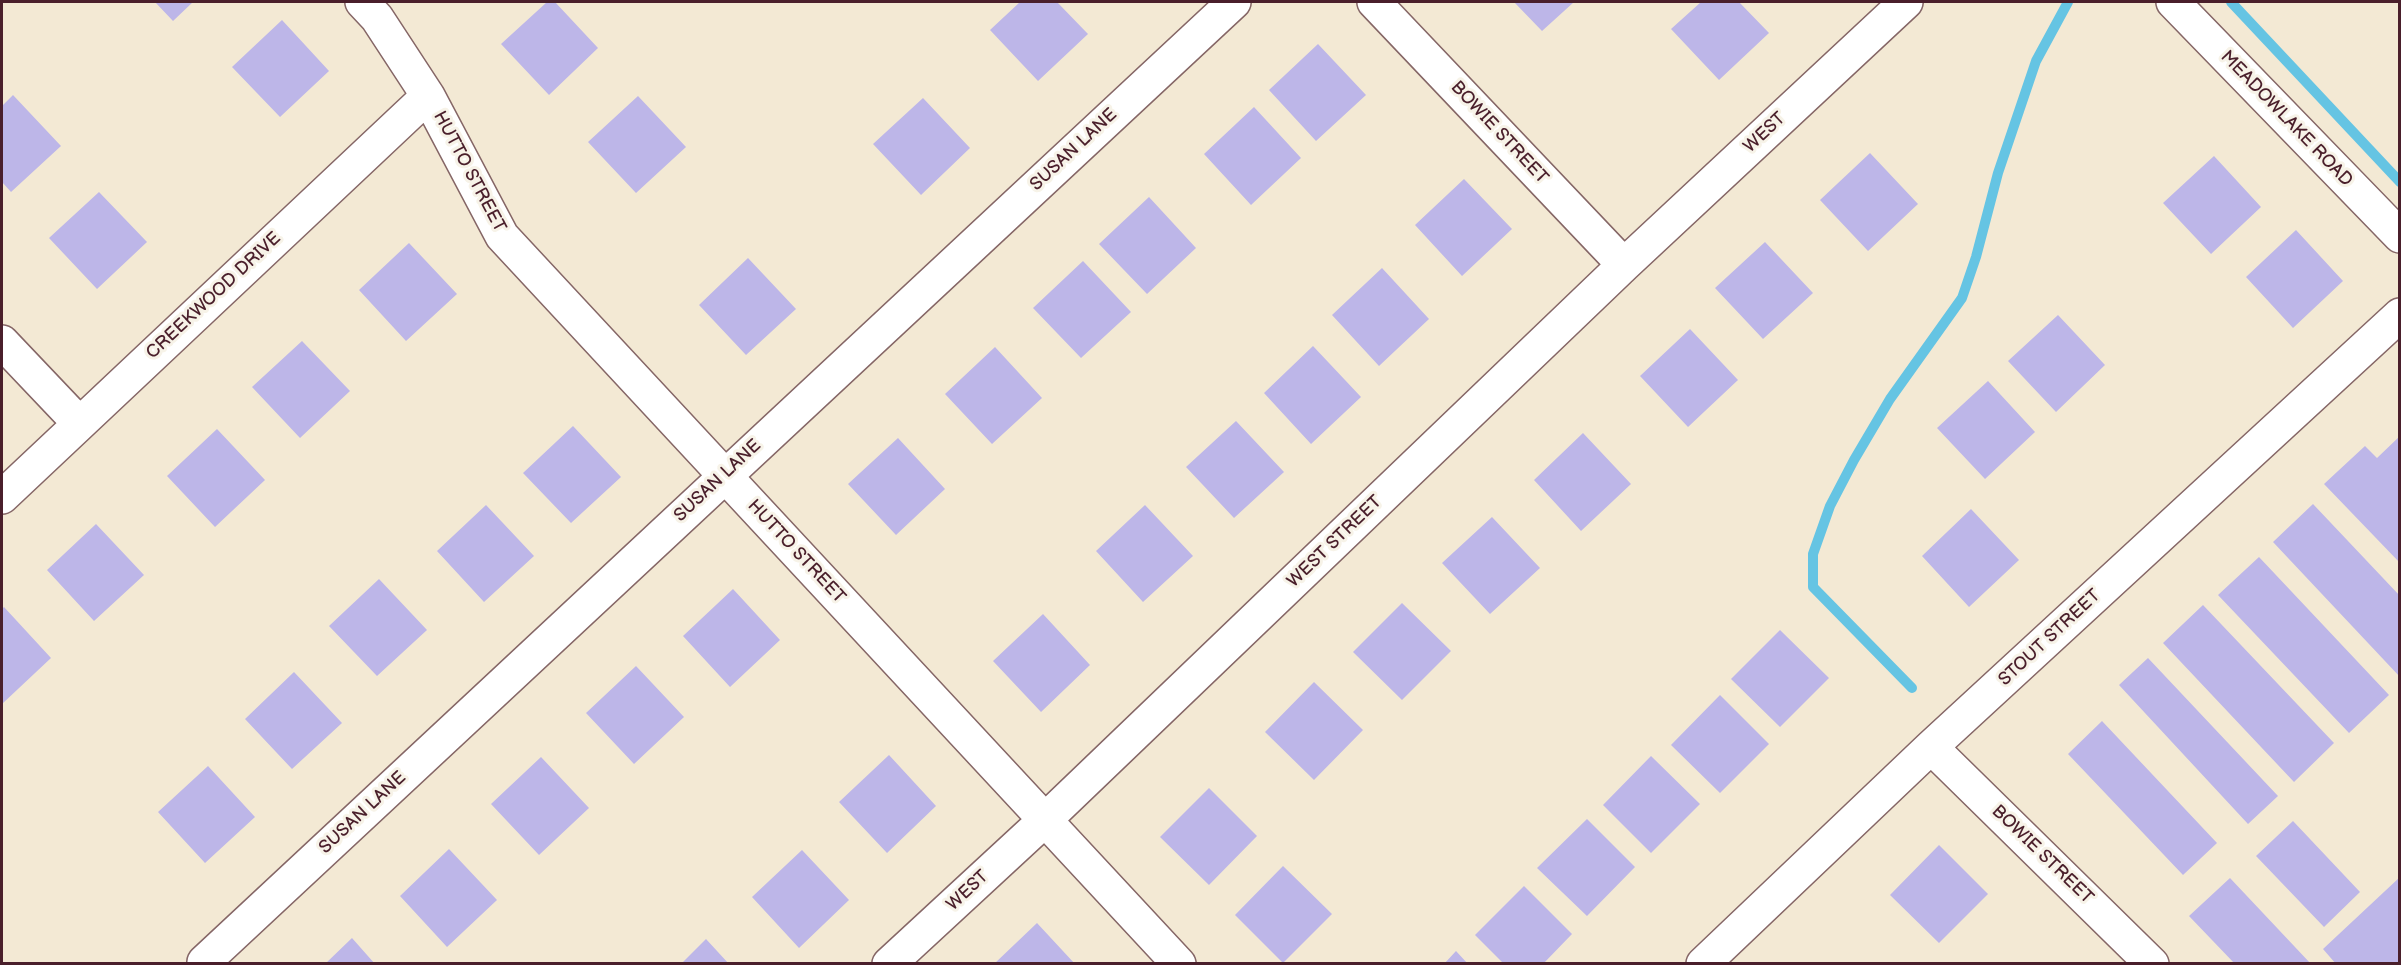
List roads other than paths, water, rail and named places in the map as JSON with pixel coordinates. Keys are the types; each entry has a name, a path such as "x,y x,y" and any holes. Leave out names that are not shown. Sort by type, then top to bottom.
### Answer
{"street":[{"name":"HUTTO STREET","path":"362,2 377,18 428,96 502,236 1179,963"},
{"name":"SUSAN LANE","path":"204,962 1234,2"},
{"name":"BOWIE STREET","path":"1374,2 1624,265"},
{"name":"WEST","path":"1624,265 1906,2"},
{"name":"MEADOWLAKE ROAD","path":"2173,2 2400,236"},
{"name":"CREEKWOOD DRIVE","path":"2,497 428,96"},
{"name":"WEST STREET","path":"1046,819 1624,265"},
{"name":"STOUT STREET","path":"1703,963 1931,747 2400,315"},
{"path":"2,342 79,423"},
{"name":"BOWIE STREET","path":"1931,747 2152,963"},
{"name":"WEST","path":"889,963 1046,819"}],"waterway":[{"path":"1912,688 1813,587 1813,554 1830,506 1854,460 1890,399 1962,298 1976,257 1998,173 2036,61 2068,2"},
{"path":"2231,2 2400,182"}]}
